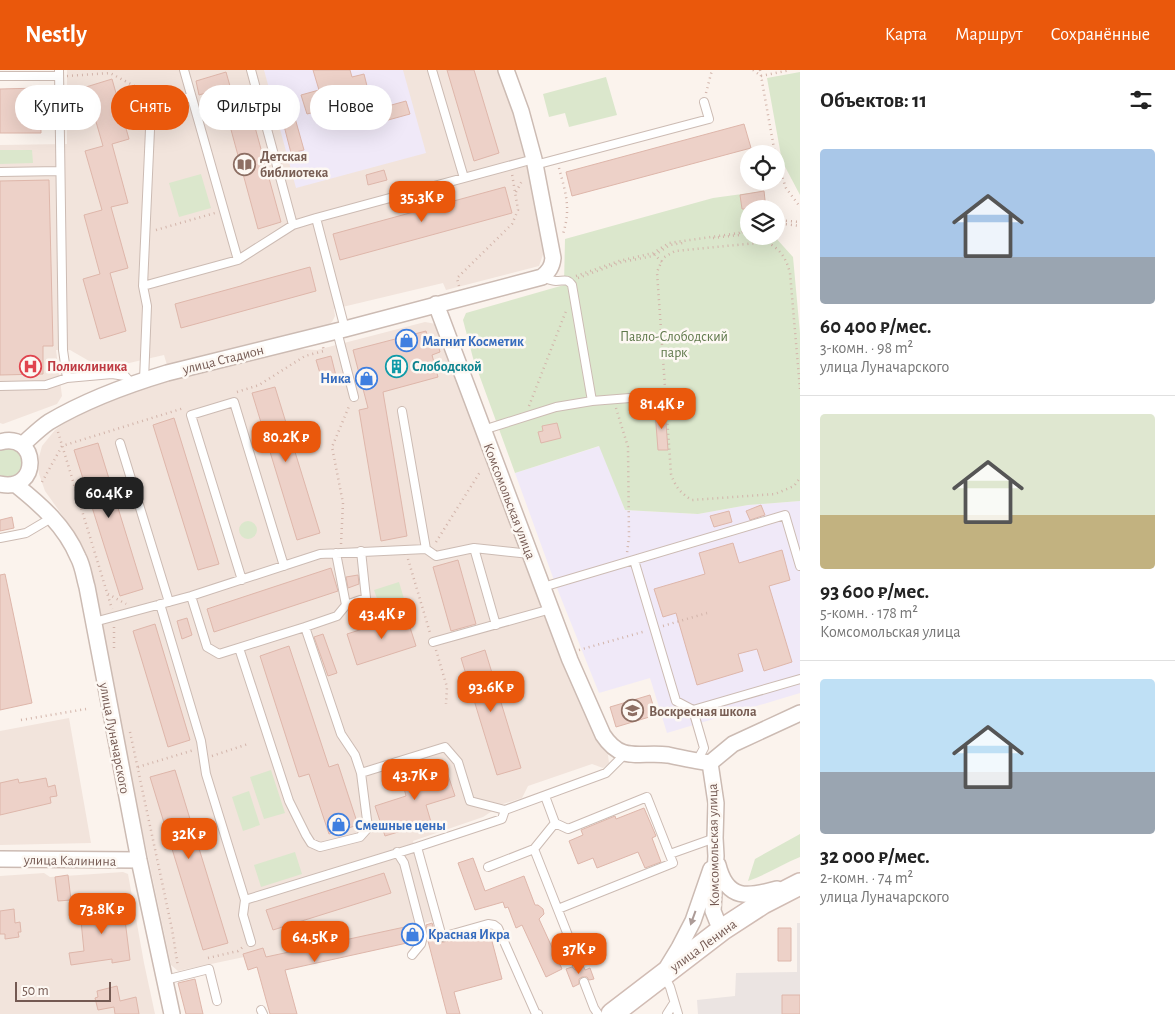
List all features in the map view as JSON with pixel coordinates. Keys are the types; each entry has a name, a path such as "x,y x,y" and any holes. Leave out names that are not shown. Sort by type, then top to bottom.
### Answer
{"main road":[{"name":"улица Ленина","path":"612,1014 723,929 763,903 800,884"}],"street":[{"path":"436,304 542,277 552,265 535,162 511,71"},
{"name":"улица Стадион","path":"22,445 48,423 73,409 138,382 168,372 341,330 436,304"},
{"name":"Комсомольская улица","path":"436,304 568,654 603,735 616,751 625,754"},
{"path":"0,442 6,440 15,441 22,445 28,451 31,466 23,480 7,486 0,484"},
{"name":"улица Луначарского","path":"16,484 53,517 65,533 79,558 87,587 139,860 172,1014"},
{"path":"625,754 668,755 704,762 733,744 800,713"},
{"name":"Комсомольская улица","path":"704,762 716,803 714,911 717,921 723,929"},
{"path":"716,856 721,875 727,886 738,894 748,895 800,884"},
{"path":"663,974 693,921 716,856"},
{"name":"улица Калинина","path":"0,859 139,860"}],"lane":[{"path":"184,70 238,260"},
{"path":"251,70 292,225"},
{"path":"432,70 464,178"},
{"path":"0,76 59,73 63,350 67,378"},
{"path":"143,286 238,260 292,225 511,165 557,160 709,119 704,102"},
{"path":"0,386 46,385 67,378 112,374 124,376 138,382 147,306 143,286 150,130"},
{"path":"0,172 60,171"},
{"path":"316,218 354,397"},
{"path":"542,277 555,281 569,281 573,291 592,401"},
{"path":"484,430 556,407 592,401 655,396"},
{"path":"242,580 191,415 234,402 284,566"},
{"path":"402,411 428,550"},
{"path":"120,443 169,602"},
{"path":"543,587 785,515 800,566"},
{"path":"0,538 26,533 53,517"},
{"path":"474,548 496,624"},
{"path":"94,622 191,596 320,554 428,550 436,556 474,548 530,554"},
{"path":"191,596 207,647 219,654 337,616 346,605 366,598 361,552"},
{"path":"338,553 346,605"},
{"path":"630,561 654,628 676,701 693,710 800,679"},
{"path":"160,604 202,748 206,774 245,900 242,915 251,942"},
{"path":"433,642 551,609"},
{"path":"239,648 289,801 311,843 320,847 360,837 368,828 361,773 355,755 340,734 305,627"},
{"path":"693,710 704,748 704,762"},
{"path":"361,773 445,747 458,762 470,800 505,810 606,773 625,754"},
{"path":"545,796 555,823 568,828 647,797 673,862 558,909"},
{"path":"245,900 502,819 505,810"},
{"path":"488,867 534,849 555,823"},
{"path":"670,854 715,838"},
{"path":"417,847 442,937 488,924 498,928 536,1014 538,1014"},
{"path":"534,849 573,948 577,965"},
{"path":"397,852 404,863 423,936 421,944 412,955"},
{"path":"165,980 209,969 217,1001"},
{"path":"663,974 670,987 678,1014"},
{"path":"584,982 598,1014"},
{"path":"667,1014 674,1003"}],"path":[{"path":"704,102 712,70"},
{"path":"753,70 761,76 790,70"},
{"path":"760,70 773,145"},
{"path":"59,73 110,74 132,85"},
{"path":"557,160 568,201 566,222 561,238"},
{"path":"457,278 512,224 518,210 511,165"},
{"path":"785,185 800,207"},
{"path":"145,233 224,210"},
{"path":"785,223 800,224"},
{"path":"569,281 622,262 653,254 670,245 740,234"},
{"path":"800,389 790,273 781,251 767,242 675,251 667,254 660,262 657,272 671,474 674,485 686,497 692,500 774,494 794,486 800,478"},
{"path":"653,254 664,264"},
{"path":"525,417 573,291"},
{"path":"231,394 259,385 305,356 324,351"},
{"path":"338,553 343,503 332,447 354,397"},
{"path":"614,399 628,447 630,561"},
{"path":"42,482 62,446 186,408"},
{"path":"428,550 480,472"},
{"path":"405,550 447,687 446,704"},
{"path":"108,594 139,610"},
{"path":"568,654 707,613"},
{"path":"21,720 86,709"},
{"path":"204,759 248,744"},
{"path":"138,767 202,748"},
{"path":"204,959 238,951 251,942"}],"shaded area":[{"path":"67,70 502,70 531,172 545,249 539,266 446,290 443,283 334,309 335,316 332,322 323,328 167,365 164,355 103,369 70,350 56,350 62,396 57,404 3,424 0,423 0,145 67,144 67,130 101,130 101,85 67,85"},
{"path":"264,70 403,70 426,153 296,188 280,130 300,130 300,85 268,85"},
{"path":"425,322 436,324 439,328 565,660 599,743 608,755 609,763 603,768 592,764 528,786 522,798 503,804 483,817 413,841 433,921 281,955 268,964 248,970 244,957 178,971 171,965 121,730 95,585 86,556 72,529 45,491 39,474 38,461 42,446 55,430 73,417 114,398 174,378 297,349 317,350"},
{"path":"600,446 625,510 698,514 748,505 800,501 800,693 667,733 650,678 599,693 555,583 515,473"},
{"path":"69,718 91,843 0,845 0,731"},
{"path":"123,872 128,874 155,1014 0,1014 0,876 44,873 50,877"},
{"path":"797,923 800,923 800,1014 698,1014 697,1000 735,996 736,973 797,972"}],"green space":[{"path":"800,72 800,195 785,167 785,145 779,145 767,78"},
{"path":"606,77 617,115 569,127 565,113 549,117 543,94"},
{"path":"0,150 32,150 33,163 0,164"},
{"path":"201,174 211,208 179,217 169,183"},
{"name":"Павло-Слободский парк","path":"764,191 765,200 740,200 740,245 782,245 793,257 800,333 800,501 748,505 698,514 625,510 599,446 515,473 473,358 463,320 466,313 564,285 565,239 713,198"},
{"path":"7,448 17,451 22,459 20,471 9,478 0,475 0,451"},
{"path":"248,521 254,524 257,530 254,536 248,539 242,536 239,530 242,524"},
{"path":"399,582 405,602 381,610 374,590"},
{"path":"271,770 285,813 264,819 250,777"},
{"path":"249,791 260,825 243,831 232,797"},
{"path":"800,834 800,857 748,881 755,859"},
{"path":"295,852 302,874 261,887 254,865"}],"building":[{"path":"313,70 350,70 352,77 364,74 367,85 318,85"},
{"path":"447,70 474,70 499,153 474,161"},
{"path":"226,72 230,85 199,85 199,95 196,81"},
{"path":"112,79 114,85 111,85 111,130 126,130 129,139 112,144 128,203 111,207 128,268 110,273 126,331 100,339 83,279 100,274 84,215 102,210 85,151 103,146 98,130 101,130 101,85 92,85"},
{"path":"0,89 15,89 15,130 41,130 41,133 0,133"},
{"path":"310,92 310,113 307,114 301,95"},
{"path":"406,101 410,114 392,119 392,105"},
{"path":"744,124 750,145 740,145 740,151 572,196 566,172"},
{"path":"231,130 256,130 281,222 258,229"},
{"path":"285,130 298,130 304,150 291,153"},
{"path":"384,170 387,180 368,185 366,175"},
{"path":"49,180 53,346 43,346 43,374 0,375 0,181"},
{"path":"505,187 512,213 340,260 333,234"},
{"path":"764,191 765,200 741,200 740,195"},
{"path":"310,267 316,291 181,328 175,304"},
{"path":"426,331 429,343 437,341 440,352 432,355 438,377 383,392 407,536 381,541 359,410 368,408 353,350"},
{"path":"331,356 336,376 322,380 316,360"},
{"path":"275,387 320,533 297,540 252,393"},
{"path":"665,410 668,450 658,450 655,411"},
{"path":"174,418 219,564 198,570 153,425"},
{"path":"557,423 561,438 541,443 538,432 543,431 542,426"},
{"path":"98,443 143,589 120,596 74,450"},
{"path":"761,505 765,515 750,520 746,511"},
{"path":"729,511 732,522 714,527 710,516"},
{"path":"12,517 14,528 0,531 0,520"},
{"path":"733,543 739,563 782,550 790,580 769,586 792,662 764,671 757,649 738,654 743,671 697,685 676,613 663,617 654,589 705,574 699,553"},
{"path":"458,560 476,624 451,631 433,567"},
{"path":"331,568 338,591 214,632 207,609"},
{"path":"5,574 32,703 0,710 0,575"},
{"path":"358,575 359,584 348,588 346,577"},
{"path":"406,615 416,646 357,665 347,634"},
{"path":"187,618 192,635 182,639 177,621"},
{"path":"155,624 190,740 168,747 133,631"},
{"path":"323,634 337,673 328,676 314,637"},
{"path":"289,646 329,767 338,764 358,825 329,834 309,774 299,777 260,656"},
{"path":"485,650 521,768 497,775 461,658"},
{"name":"Воскресная школа","path":"650,695 656,715 616,727 610,707"},
{"path":"445,766 455,796 426,805 431,822 385,836 375,806 406,796 402,780"},
{"path":"175,770 228,943 203,950 150,777"},
{"path":"46,778 48,787 55,785 57,796 50,797 51,803 0,815 0,783 18,779 19,783"},
{"path":"644,808 656,836 652,838 661,862 645,868 638,852 597,868 593,858 578,864 569,841 583,835 581,830 615,816 616,819"},
{"path":"473,858 485,891 524,876 535,905 543,909 544,914 539,919 562,969 546,977 522,925 516,928 508,907 505,908 503,902 475,910 458,863"},
{"path":"384,873 391,893 273,930 266,910"},
{"path":"68,875 71,900 58,901 55,877"},
{"path":"90,899 92,909 123,904 130,960 112,963 112,959 71,965 69,953 84,951 79,901"},
{"path":"14,909 15,923 20,922 21,932 18,932 19,937 5,939 5,934 0,934 0,911"},
{"path":"432,923 440,943 489,930 502,979 454,992 460,1014 447,1014 428,941 426,925"},
{"path":"414,925 417,936 416,941 285,970 297,1014 270,1014 257,967 248,970 243,954 263,948 266,957"},
{"path":"778,928 791,928 791,961 778,961"},
{"path":"582,963 585,970 590,968 594,979 589,980 587,977 582,977 579,979 579,984 573,987 566,969 572,967 575,970 579,970 582,967"},
{"path":"195,979 203,1014 186,1014 178,983"},
{"path":"117,986 120,1001 136,997 139,1014 115,1014 114,1007 98,1010 95,998 98,997 97,991"},
{"path":"782,995 800,995 800,1014 782,1014"}],"place":[{"name":"Детская библиотека","path":"244,164"},
{"name":"Магнит Косметик","path":"406,341"},
{"name":"Поликлиника","path":"31,366"},
{"name":"Слободской","path":"396,366"},
{"name":"Ника","path":"367,378"},
{"name":"Воскресная школа","path":"633,711"},
{"name":"Смешные цены","path":"339,825"},
{"name":"Красная Икра","path":"412,934"}]}
